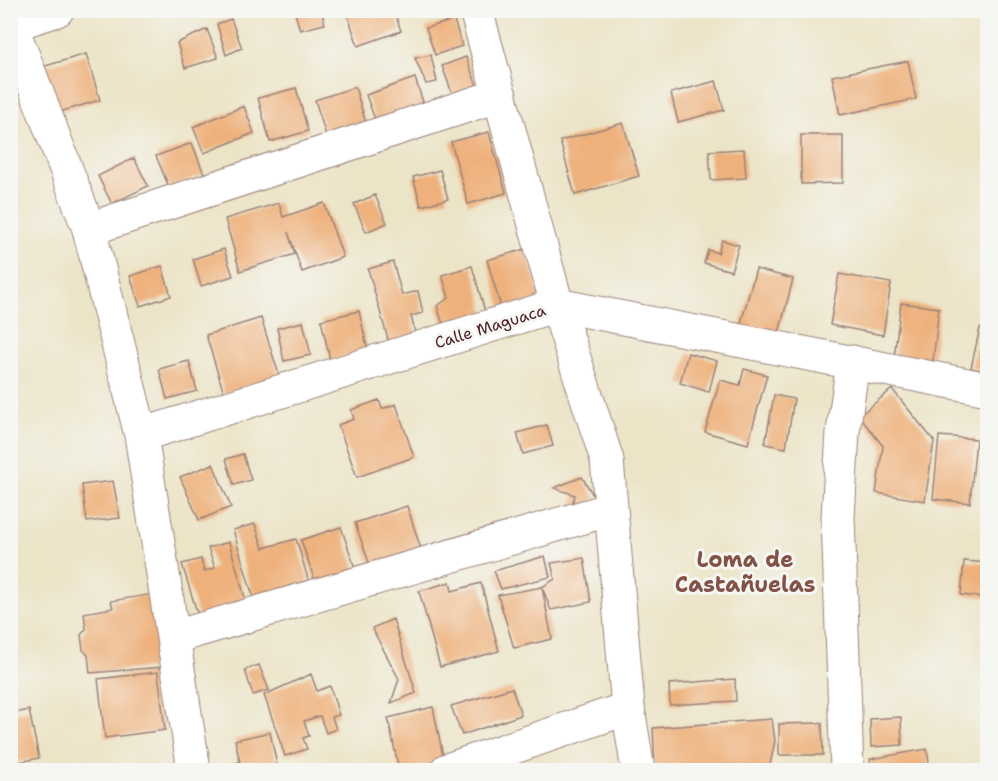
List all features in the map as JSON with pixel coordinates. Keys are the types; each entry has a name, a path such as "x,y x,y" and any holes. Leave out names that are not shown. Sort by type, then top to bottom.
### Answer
{"street":[{"path":"57,10 11,24 89,229 141,435 175,637 194,771"},
{"path":"477,10 557,305 607,460 628,708 638,771"},
{"path":"89,229 500,95"},
{"name":"Calle Maguaca","path":"141,435 557,305 987,389"},
{"path":"847,771 838,517 843,432 853,362"},
{"path":"175,637 611,508"},
{"path":"447,771 628,708"}],"building":[{"path":"294,10 321,10 325,24 300,30"},
{"path":"346,10 394,10 401,31 358,46"},
{"path":"946,10 970,10 950,19"},
{"path":"231,19 242,48 226,55 217,24"},
{"path":"454,20 462,46 435,55 426,28"},
{"path":"207,29 218,58 185,68 177,43"},
{"path":"86,54 100,100 56,113 42,67"},
{"path":"431,55 437,82 426,84 415,58"},
{"path":"466,57 479,91 455,101 442,66"},
{"path":"908,61 916,99 840,115 832,76"},
{"path":"415,78 425,108 377,125 366,95"},
{"path":"716,81 724,110 678,122 671,93"},
{"path":"355,87 368,130 328,142 315,100"},
{"path":"296,88 308,131 270,142 258,98"},
{"path":"244,106 254,133 204,153 193,127"},
{"path":"623,123 639,176 575,195 560,141"},
{"path":"489,132 506,193 468,204 451,142"},
{"path":"801,135 843,135 843,183 801,184"},
{"path":"192,143 204,174 169,187 156,156"},
{"path":"744,149 746,178 711,180 709,151"},
{"path":"134,158 148,186 112,204 98,176"},
{"path":"440,170 448,199 421,206 413,177"},
{"path":"375,195 387,223 366,232 354,204"},
{"path":"279,203 283,217 324,203 343,257 302,272 288,232 295,254 240,271 225,219"},
{"path":"722,240 739,245 731,271 704,263 708,250 718,253"},
{"path":"224,249 233,276 201,286 193,259"},
{"path":"526,249 541,299 502,311 487,260"},
{"path":"393,262 402,295 418,291 423,313 411,316 416,336 389,343 368,269"},
{"path":"162,266 171,296 140,306 130,276"},
{"path":"472,266 486,315 444,327 437,306 449,298 442,275"},
{"path":"756,269 793,279 778,337 740,327"},
{"path":"839,274 891,283 883,335 830,325"},
{"path":"901,303 939,308 933,361 894,357"},
{"path":"359,311 368,351 330,360 321,320"},
{"path":"261,318 279,375 224,393 206,335"},
{"path":"303,322 311,355 284,361 277,328"},
{"path":"980,328 988,330 988,372 971,368"},
{"path":"688,353 717,361 709,392 680,383"},
{"path":"189,361 197,391 167,399 159,369"},
{"path":"744,369 767,375 748,444 705,432 720,380 740,385"},
{"path":"892,389 934,441 925,501 876,493 883,446 859,416"},
{"path":"774,395 794,399 786,448 765,444"},
{"path":"379,400 382,409 396,404 414,457 357,477 338,425 354,419 351,410"},
{"path":"547,425 553,446 523,454 517,433"},
{"path":"939,436 976,439 970,503 933,499"},
{"path":"243,454 251,480 234,485 226,459"},
{"path":"213,464 231,507 199,520 180,477"},
{"path":"582,477 595,498 566,522 575,495 554,488"},
{"path":"113,481 120,518 87,522 82,485"},
{"path":"407,506 422,552 371,568 355,523"},
{"path":"255,524 263,548 296,539 311,589 256,606 233,530"},
{"path":"341,527 357,574 317,587 301,540"},
{"path":"229,542 248,608 200,622 182,564 201,559 204,571 215,568 208,548"},
{"path":"545,556 550,577 501,589 494,571"},
{"path":"584,558 591,602 551,610 542,587 555,579 551,563"},
{"path":"964,561 988,563 988,598 961,595"},
{"path":"450,582 452,591 481,583 499,651 440,667 419,591"},
{"path":"542,587 552,639 514,648 498,595"},
{"path":"153,594 163,667 90,673 88,655 83,650 81,635 86,629 84,613 113,608 111,601"},
{"path":"393,619 416,693 391,703 399,679 372,628"},
{"path":"259,665 269,690 253,695 245,670"},
{"path":"158,672 165,730 105,738 98,679"},
{"path":"311,674 317,691 330,686 339,715 332,717 336,729 326,733 320,716 304,721 309,736 303,738 307,749 285,756 264,695"},
{"path":"735,679 736,701 670,705 669,684"},
{"path":"512,688 521,715 462,735 451,706"},
{"path":"433,707 444,761 414,770 399,770 388,718"},
{"path":"29,710 39,758 10,764 10,714"},
{"path":"901,717 902,745 871,747 870,719"},
{"path":"772,719 775,741 769,770 655,770 653,728"},
{"path":"822,723 823,755 779,755 779,724"},
{"path":"270,732 278,770 213,770 213,768 240,762 235,740"},
{"path":"927,749 930,770 872,770 870,759"}],"district":[{"name":"Loma de Castañuelas","path":"745,572"}]}
